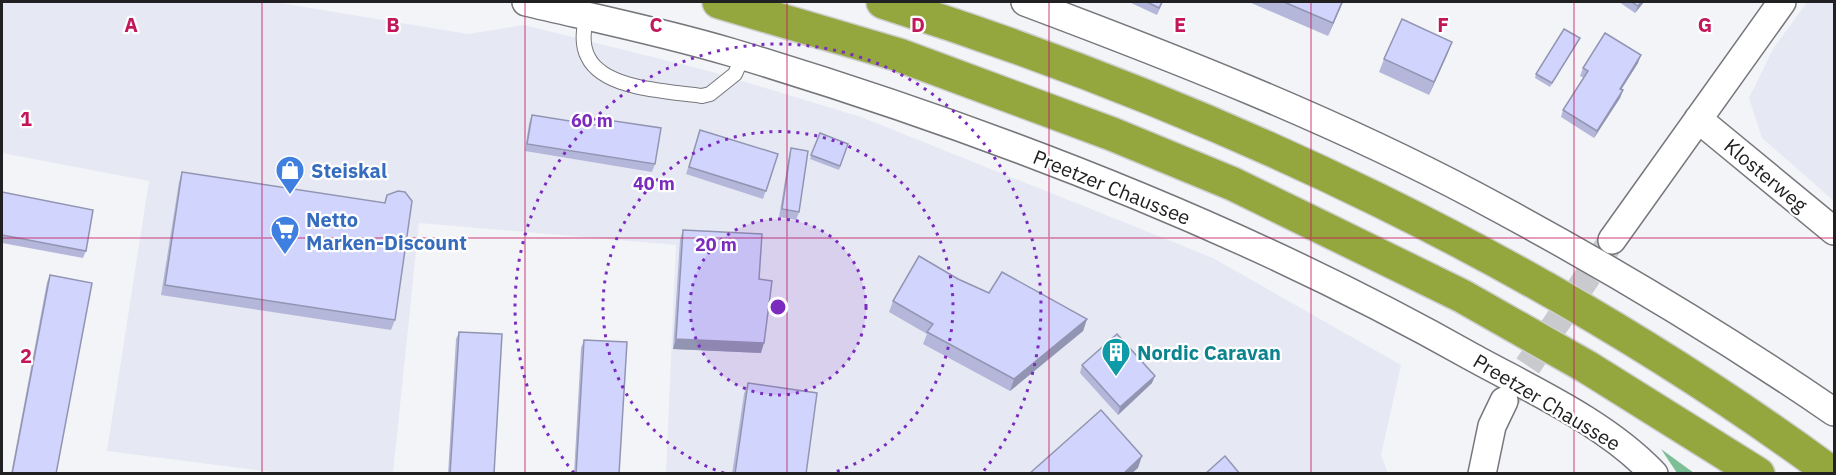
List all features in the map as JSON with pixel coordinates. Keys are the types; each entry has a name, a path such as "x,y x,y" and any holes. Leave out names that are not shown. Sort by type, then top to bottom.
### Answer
{"highway":[{"path":"719,2 889,52 966,79 1177,159 1243,188 1462,296 1597,373 1758,474"},
{"path":"883,2 1063,64 1215,125 1437,230 1552,291 1670,363 1776,432 1833,474"}],"street":[{"name":"Preetzer Chaussee","path":"526,2 743,56 899,107 1005,145 1221,231 1406,319 1612,438 1654,474"},
{"path":"1025,2 1139,45 1302,113 1473,195 1656,297 1759,360 1834,412"},
{"path":"1612,240 1782,2"},
{"name":"Klosterweg","path":"1698,119 1834,231"},
{"path":"1482,474 1483,460 1492,426 1504,401"}],"lane":[{"path":"586,16 583,37 587,57 600,74 617,82 702,96 710,94 735,74 743,56"}],"shaded area":[{"path":"2,2 274,2 468,34 524,25 709,71 861,117 1213,258 1401,365 1381,455 1388,473 666,473 676,245 419,223 393,473 280,473 107,451 149,181 2,153"},
{"path":"1807,2 1834,2 1834,201 1762,138 1749,98 1773,49"}],"green space":[{"path":"1661,449 1694,473 1677,473"}],"building":[{"path":"1147,2 1162,2 1159,8"},
{"path":"1284,2 1342,2 1333,23"},
{"path":"1402,19 1452,42 1434,82 1384,59"},
{"path":"1564,29 1580,38 1552,83 1536,74"},
{"path":"1605,33 1641,55 1620,89 1623,90 1597,131 1563,110 1588,71 1583,68"},
{"path":"532,115 607,127 608,120 661,128 655,164 527,144"},
{"path":"700,130 778,154 766,191 689,167"},
{"path":"820,133 848,144 840,166 811,155"},
{"path":"791,148 808,151 799,212 782,209"},
{"name":"Netto Marken-Discount","path":"182,172 385,203 387,195 398,191 405,192 412,201 395,320 165,285"},
{"path":"2,192 93,210 86,251 2,235"},
{"path":"683,230 762,234 759,279 772,281 764,343 676,339"},
{"path":"919,256 958,279 989,293 1002,272 1087,319 1014,379 927,332 933,324 893,301"},
{"path":"50,275 92,283 56,474 12,474"},
{"path":"459,332 502,334 494,474 450,474"},
{"name":"Nordic Caravan","path":"1117,334 1155,376 1120,407 1082,365"},
{"path":"584,340 627,342 619,474 576,474"},
{"path":"748,383 817,393 806,474 735,474"},
{"path":"1101,410 1142,456 1123,474 1029,474"},
{"path":"1225,456 1240,474 1205,474"}],"tunnel":[{"path":"1505,400 1612,240"}],"place":[{"name":"Steiskal","path":"290,196"},
{"name":"Netto Marken-Discount","path":"285,256"},
{"name":"Nordic Caravan","path":"1116,378"}]}
